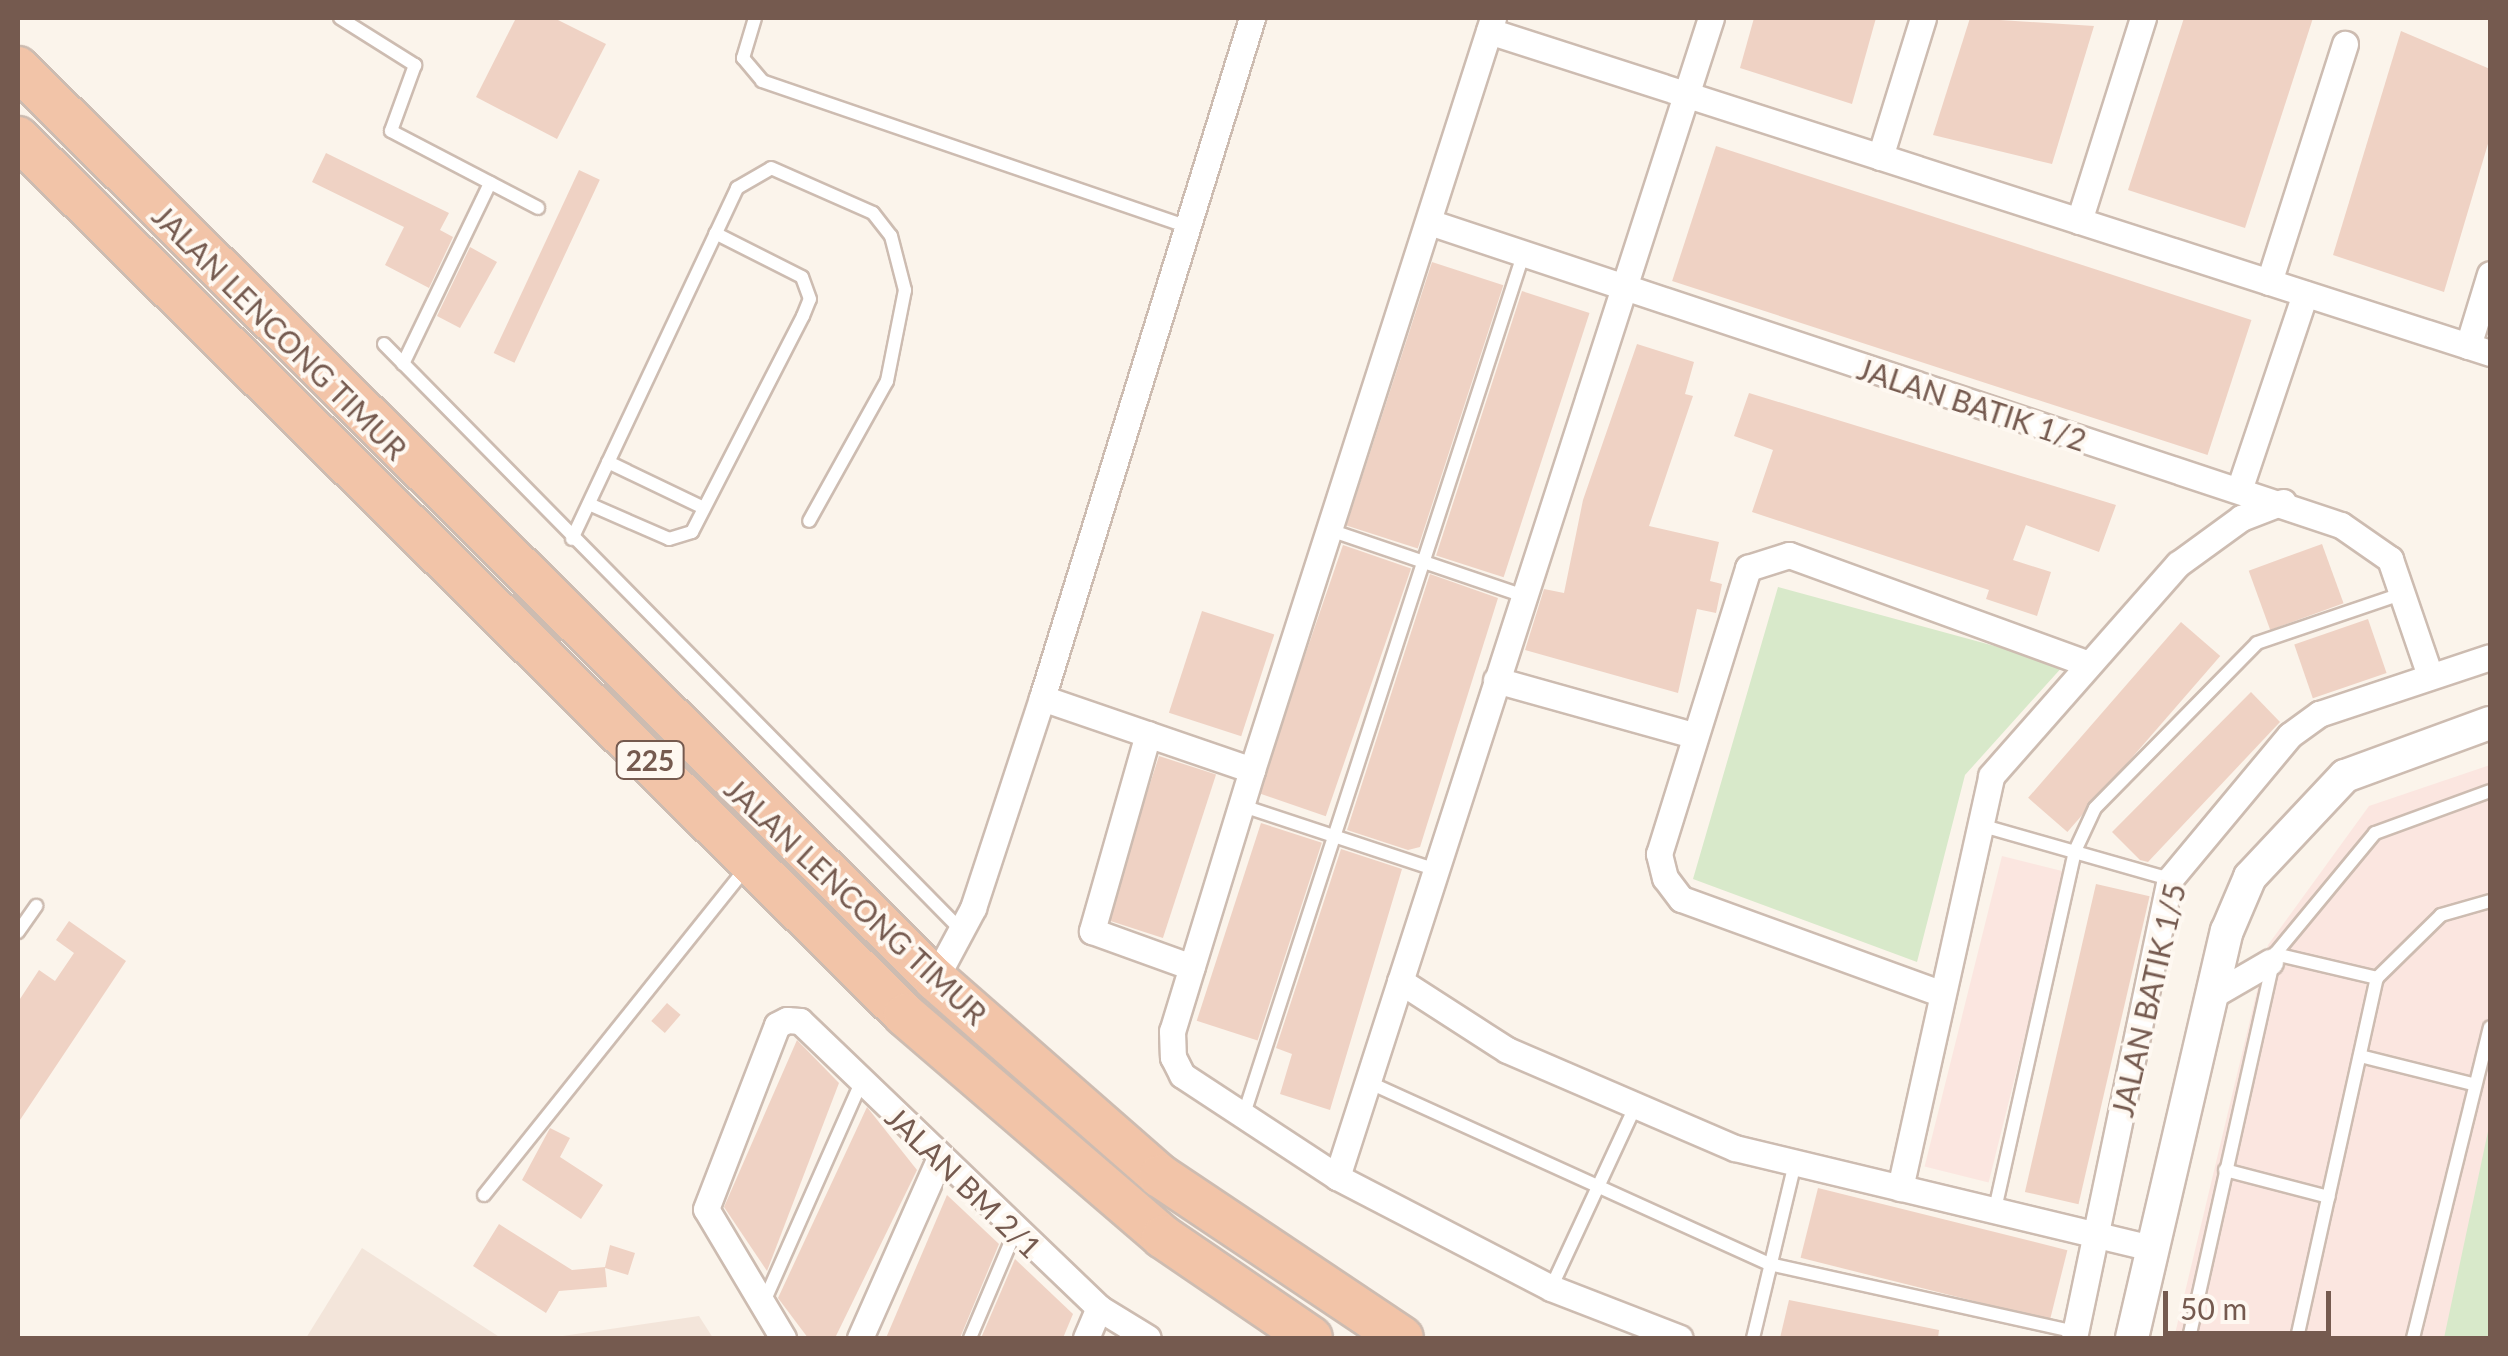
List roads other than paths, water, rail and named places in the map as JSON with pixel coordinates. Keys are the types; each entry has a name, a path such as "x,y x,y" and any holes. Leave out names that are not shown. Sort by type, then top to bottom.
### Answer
{"highway":[{"name":"JALAN LENCONG TIMUR","path":"20,69 935,978 1160,1176 1402,1338"},
{"name":"JALAN LENCONG TIMUR","path":"19,140 1019,1118 1164,1237 1311,1338"}],"street":[{"path":"935,978 962,932 1042,698 1252,18"},
{"path":"1337,1177 1711,18"},
{"path":"1880,156 1923,18"},
{"path":"2078,220 2144,18"},
{"path":"1680,1338 1552,1288 1337,1177 1242,1119 1172,1058 1192,966 1252,770 1491,24 1686,94 2479,349 2490,274"},
{"path":"2269,282 2345,44"},
{"name":"JALAN BATIK 1/2","path":"1429,222 1624,291 2283,502 2368,538 2406,592 2430,676"},
{"path":"2239,490 2305,294"},
{"path":"1900,1188 1937,992 1975,824 1991,776 2089,664 2209,538 2283,502"},
{"path":"1937,992 1681,899 1659,854 1748,568 1767,556 1789,556 2089,664"},
{"name":"JALAN BATIK 1/5","path":"2075,1336 2170,879 2290,735 2320,714 2490,657"},
{"path":"1496,680 1693,736"},
{"path":"1042,698 1252,770"},
{"path":"2132,1338 2150,1248 2213,995 2250,877 2345,776 2490,723"},
{"path":"1148,734 1092,930 1192,966"},
{"path":"2213,995 2273,958"},
{"path":"1400,981 1508,1050 1794,1167 1995,1209 2150,1248"},
{"name":"JALAN BM 2/1","path":"762,1307 706,1209 777,1026 787,1020 800,1020 938,1162 1099,1308 1148,1338"},
{"path":"860,1338 938,1162"},
{"path":"762,1307 783,1338"},
{"path":"1086,1338 1099,1308"}],"lane":[{"path":"340,18 406,52 414,65 391,131 538,208"},
{"path":"755,18 744,58 762,81 1186,226"},
{"path":"572,539 747,174 771,168 873,214 900,257 902,331 886,381 809,521"},
{"path":"404,364 490,183"},
{"path":"589,504 669,539 692,532 810,299 802,277 716,232"},
{"path":"1242,1119 1339,837 1421,562 1523,255"},
{"path":"384,344 962,932"},
{"path":"608,462 704,508"},
{"path":"1330,530 1524,596"},
{"path":"1995,1209 2076,851 2120,778 2258,643 2406,592"},
{"path":"2189,1338 2273,958 2375,833 2490,790"},
{"path":"1243,806 1436,870"},
{"path":"1975,824 2170,879"},
{"path":"484,1194 752,861"},
{"path":"2298,1338 2377,978 2442,915 2490,900"},
{"path":"18,932 36,906"},
{"path":"2273,958 2377,978"},
{"path":"2412,1338 2472,1084 2490,1026"},
{"path":"2360,1056 2472,1084"},
{"path":"1368,1082 1594,1188 1769,1264 2075,1336"},
{"path":"762,1307 861,1083"},
{"path":"1552,1288 1594,1188 1636,1104"},
{"path":"1753,1338 1794,1167"},
{"path":"2225,1170 2329,1198"},
{"path":"970,1338 1016,1232"}]}
